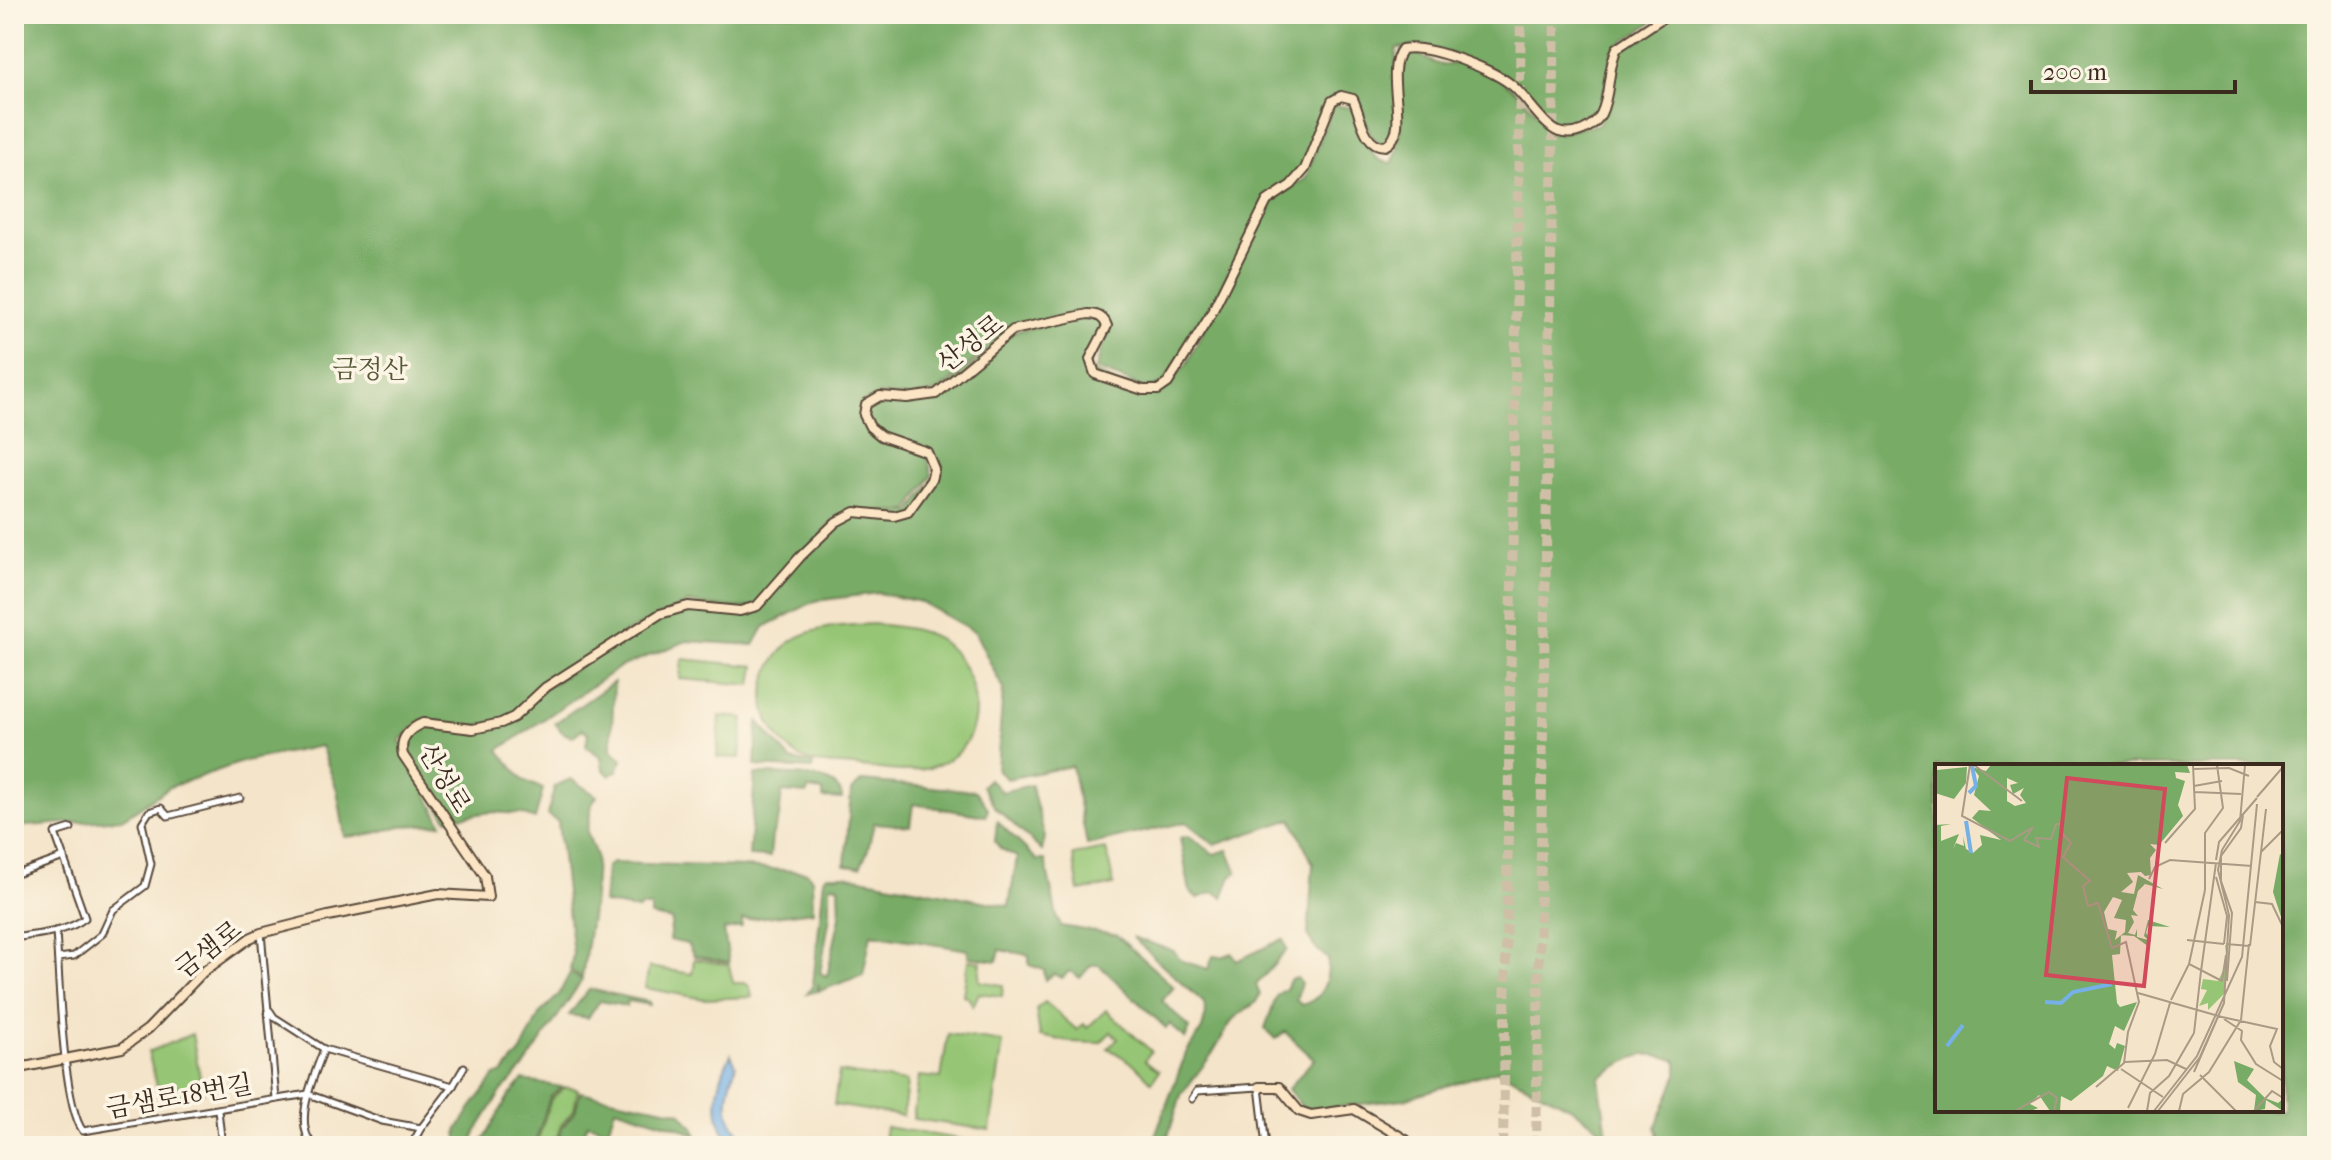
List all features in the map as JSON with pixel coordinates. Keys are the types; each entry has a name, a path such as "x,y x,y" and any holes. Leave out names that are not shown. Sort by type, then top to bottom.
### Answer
{"main road":[{"name":"산성로","path":"488,897 485,876 402,752 404,736 419,724 438,723 473,729 511,719 546,687 660,614 688,606 736,611 757,606 834,524 850,514 860,512 894,516 910,511 932,478 931,459 923,450 877,434 865,417 865,406 879,397 907,398 939,393 1015,329 1088,314 1098,316 1107,326 1090,359 1095,374 1140,390 1151,391 1165,386 1210,316 1267,201 1291,185 1305,169 1332,101 1341,96 1353,99 1374,145 1385,146 1395,139 1394,82 1398,55 1402,49 1419,49 1486,68 1511,84 1554,129 1574,133 1589,127 1602,112 1616,50 1668,14"},
{"name":"금샘로","path":"16,1069 122,1048 148,1029 203,972 261,933 438,894 488,897"},
{"path":"1259,1087 1279,1087 1299,1111 1311,1115 1354,1109 1406,1140 1410,1146"}],"street":[{"path":"58,958 74,956 102,934 113,910 145,886 151,864 142,823 149,812 161,808 168,816 240,798"},
{"path":"14,938 56,931 85,918 55,833 71,828"},
{"path":"14,875 64,857"},
{"path":"56,931 66,1060"},
{"path":"261,933 276,1099"},
{"name":"금샘로","path":"14,1007 16,1069"},
{"path":"268,1008 274,1017 324,1049 453,1086"},
{"path":"314,1146 309,1142 304,1112 324,1049"},
{"name":"금샘로18번길","path":"66,1060 76,1122 83,1131 308,1094 382,1121 421,1128"},
{"path":"411,1146 464,1067"},
{"path":"1192,1099 1197,1091 1259,1087 1266,1146"},
{"path":"218,1110 222,1146"}],"green space":[{"name":"금정산","path":"14,14 1664,14 1613,49 1600,111 1578,130 1557,129 1513,83 1488,67 1425,46 1397,48 1397,116 1392,137 1381,145 1371,135 1353,96 1330,98 1302,171 1267,197 1207,316 1162,385 1145,388 1096,369 1108,322 1101,315 1014,328 937,392 911,397 878,395 865,403 869,427 927,454 932,475 909,510 895,514 856,510 834,521 757,605 741,608 687,603 622,634 511,717 473,727 421,720 400,741 442,824 401,826 368,835 345,837 337,790 321,746 245,761 170,787 122,819 14,827"},
{"path":"1673,14 2317,14 2317,1146 1659,1146 1656,1126 1677,1075 1677,1061 1654,1055 1636,1057 1599,1078 1607,1134 1572,1108 1497,1070 1404,1099 1313,1110 1302,1107 1288,1089 1314,1059 1285,1032 1275,1039 1265,1028 1277,995 1286,989 1290,980 1297,978 1301,983 1296,1000 1302,1005 1320,993 1327,974 1328,959 1308,936 1313,864 1292,819 1215,845 1186,822 1087,845 1072,766 1007,779 997,770 1003,689 975,632 921,602 878,593 815,601 764,627 754,645 687,641 620,667 499,750 523,780 543,789 535,819 521,814 491,812 447,819 404,752 406,739 422,725 495,727 548,687 659,616 687,607 757,607 830,528 855,513 911,512 936,476 932,454 879,434 865,413 868,404 879,398 936,396 1015,331 1090,316 1104,323 1089,368 1116,384 1165,389 1186,365 1269,200 1305,179 1333,105 1354,108 1371,151 1383,162 1392,163 1399,135 1396,78 1402,50 1437,64 1461,63 1490,73 1514,90 1556,134 1599,124 1618,50"},
{"path":"876,624 933,636 954,653 965,669 975,706 973,724 967,740 955,755 938,765 896,771 815,763 795,754 770,724 764,689 773,663 787,645 803,635 823,629"},
{"path":"682,659 755,666 752,685 680,679"},
{"path":"614,682 611,749 622,760 617,771 610,776 603,769 601,757 586,746 588,733 582,729 572,737 562,732 555,723"},
{"path":"720,716 744,718 740,758 717,757"},
{"path":"758,721 791,760 813,764 812,769 755,766"},
{"path":"755,774 820,779 832,783 842,799 823,798 823,791 808,789 807,794 782,792 770,857 749,856"},
{"path":"571,779 597,796 592,804 587,832 596,856 594,897 582,978 570,970 573,954 558,822 547,815 555,786"},
{"path":"989,779 1002,792 1031,785 1045,837 1042,851 995,807 982,786"},
{"path":"862,781 976,791 988,808 986,816 913,804 910,826 874,823 867,853 860,867 845,865 851,791"},
{"path":"997,821 1037,860 1045,860 1061,926 1116,935 1174,987 1162,1001 1190,1028 1185,1039 1170,1024 1166,1028 1099,965 1091,965 1080,978 1070,971 1061,978 1054,974 1045,980 1044,970 1029,965 1029,955 1000,950 997,961 968,957 968,950 871,934 863,975 819,991 819,983 817,991 807,994 813,985 824,879 827,875 845,875 1009,906 1017,857 1001,849 995,842","holes":["830,885 839,886 840,917 827,976 820,973 830,916"]},
{"path":"1189,836 1214,854 1228,850 1237,872 1231,877 1223,897 1214,892 1198,898 1190,892 1180,838"},
{"path":"1106,849 1114,885 1079,891 1073,855"},
{"path":"612,863 807,872 812,879 813,911 742,920 742,927 724,930 729,963 694,956 687,944 669,940 672,920 651,916 651,907 640,907 639,910 603,903 606,867"},
{"path":"1132,937 1174,951 1182,961 1208,969 1213,956 1232,953 1237,961 1283,939 1287,950 1256,985 1260,995 1255,1003 1233,1019 1212,1054 1181,1095 1165,1146 1151,1146 1186,1053 1202,1029 1206,1014 1204,1003"},
{"path":"694,959 729,965 733,983 745,983 750,987 752,997 704,999 645,988 649,967 692,974"},
{"path":"968,960 981,962 979,981 1003,985 1002,996 979,993 973,1006 963,995"},
{"path":"570,973 582,980 524,1067 501,1092 476,1132 471,1146 459,1146 457,1131 471,1108 495,1076 503,1073 521,1052 540,1013 558,996"},
{"path":"589,989 650,1002 650,1005 628,1001 626,1006 600,1001 588,1018 569,1015"},
{"path":"1045,1002 1077,1030 1084,1024 1087,1028 1106,1010 1151,1051 1145,1060 1159,1071 1152,1082 1134,1064 1108,1048 1118,1039 1111,1032 1100,1043 1040,1036 1036,1009"},
{"path":"192,1034 203,1093 160,1097 148,1052"},
{"path":"948,1034 1003,1042 990,1130 913,1119 919,1076 941,1078"},
{"path":"839,1072 907,1082 903,1116 834,1105"},
{"path":"523,1080 562,1087 550,1097 534,1146 480,1146 508,1097"},
{"path":"565,1087 578,1089 574,1110 561,1125 554,1146 536,1146 551,1099"},
{"path":"580,1092 680,1112 697,1136 615,1108 608,1130 588,1124 577,1143 556,1146 562,1127 575,1112"},
{"path":"886,1127 983,1143 982,1146 883,1146"}],"water":[{"path":"731,1054 736,1065 729,1089 730,1119 754,1146 735,1146 726,1136 718,1114 719,1090"}],"tunnel":[{"path":"1503,1146 1521,14"},
{"path":"1536,1146 1555,14"}]}
